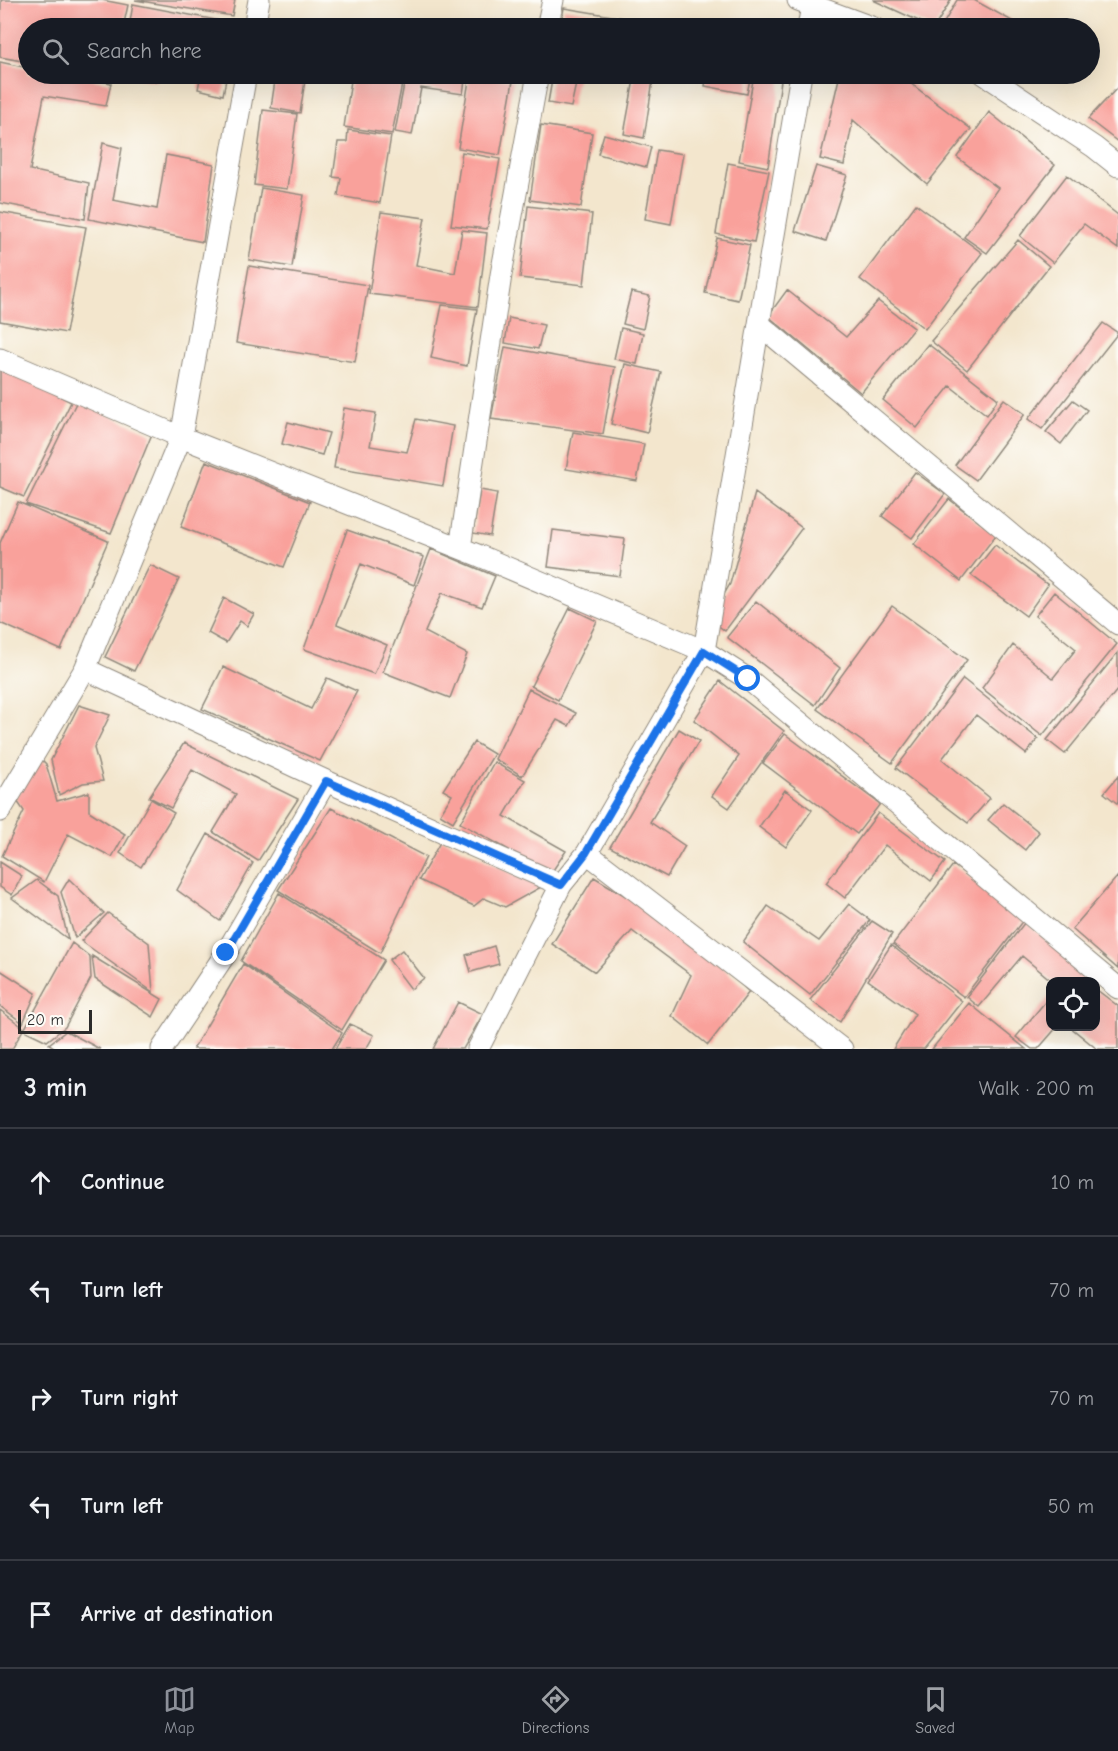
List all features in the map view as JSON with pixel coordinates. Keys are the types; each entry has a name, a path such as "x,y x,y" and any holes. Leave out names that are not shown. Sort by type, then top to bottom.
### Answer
{"street":[{"path":"256,18 259,0"},
{"path":"549,18 552,0"},
{"path":"808,18 808,1 850,18"},
{"path":"0,811 85,669 181,437 244,84"},
{"path":"460,548 501,275 536,84"},
{"path":"478,1049 561,885 586,853 704,651 799,84"},
{"path":"999,84 1094,147 1118,166"},
{"path":"759,324 1118,624"},
{"path":"0,359 181,437 460,548 704,651 748,679 1118,988"},
{"path":"85,669 326,781 561,885"},
{"path":"162,1049 226,953 326,781"},
{"path":"586,853 842,1049"}],"building":[{"path":"1,0 102,0 128,5 125,18 18,18 18,60 0,57"},
{"path":"135,0 235,0 232,16"},
{"path":"873,0 951,0 940,18 912,18"},
{"path":"957,0 974,0 1007,18 947,18"},
{"path":"133,4 206,18 131,18"},
{"path":"564,8 625,18 562,18"},
{"path":"0,62 18,66 18,84 111,84 106,106 44,96 30,170 89,183 85,219 0,203"},
{"path":"199,84 225,84 223,95 198,89"},
{"path":"275,84 304,84 300,113 271,108"},
{"path":"350,84 402,84 392,134 344,127"},
{"path":"404,84 464,84 463,94 421,88 412,135 395,132"},
{"path":"468,84 512,84 500,155 458,148"},
{"path":"551,84 576,84 571,107 548,103"},
{"path":"633,84 652,84 644,138 624,134"},
{"path":"705,84 749,84 747,94 705,86"},
{"path":"752,84 780,84 768,167 739,161"},
{"path":"838,84 911,84 971,129 927,184 853,120 844,165 820,159"},
{"path":"1118,87 1118,142 1088,119"},
{"path":"263,110 297,114 287,189 254,185"},
{"path":"989,112 1055,165 987,253 964,237 998,188 957,157"},
{"path":"541,125 592,133 581,207 530,200"},
{"path":"348,130 391,136 380,203 338,196 341,178 333,177 338,142 347,142"},
{"path":"604,134 651,147 646,167 598,154"},
{"path":"103,143 122,148 113,200 157,209 166,155 214,164 203,242 89,219"},
{"path":"657,150 683,154 671,224 645,219"},
{"path":"462,152 500,159 487,229 451,225"},
{"path":"728,163 769,171 754,242 716,234"},
{"path":"816,166 847,175 826,241 795,231"},
{"path":"1067,175 1118,215 1118,249 1084,224 1053,263 1020,236"},
{"path":"261,188 304,195 292,267 249,260"},
{"path":"916,204 982,253 925,329 860,279"},
{"path":"528,206 592,214 584,285 520,278"},
{"path":"0,212 86,227 66,333 0,321"},
{"path":"381,212 425,218 416,265 455,273 462,230 487,233 478,307 369,294"},
{"path":"717,238 750,245 738,300 705,293"},
{"path":"1018,240 1049,266 967,370 931,341"},
{"path":"249,266 368,285 355,362 236,343"},
{"path":"787,290 846,337 878,301 914,328 861,393 768,316"},
{"path":"631,292 650,296 643,329 623,324"},
{"path":"442,305 477,309 467,366 431,358"},
{"path":"509,318 544,325 538,349 505,343"},
{"path":"1103,323 1118,333 1042,429 1028,419"},
{"path":"621,328 643,333 637,364 614,359"},
{"path":"928,344 998,399 987,415 950,386 917,428 883,400"},
{"path":"505,347 615,367 603,434 491,419"},
{"path":"625,364 661,372 647,433 611,424"},
{"path":"0,366 71,402 24,497 0,487"},
{"path":"1004,399 1025,414 976,480 955,465"},
{"path":"1073,400 1087,410 1061,444 1046,432"},
{"path":"77,401 152,434 111,533 26,504"},
{"path":"344,408 376,413 370,446 407,452 416,419 453,426 443,486 334,468"},
{"path":"288,422 329,433 322,455 282,444"},
{"path":"573,432 644,444 637,481 566,469"},
{"path":"206,461 310,502 284,567 181,527"},
{"path":"915,472 945,494 912,538 882,516"},
{"path":"480,490 497,493 490,536 473,533"},
{"path":"755,493 802,528 725,631 710,619 730,584"},
{"path":"949,499 996,535 961,581 914,544"},
{"path":"18,502 108,541 61,650 0,623 0,543"},
{"path":"347,530 424,557 414,585 361,564 337,624 387,645 374,674 304,649"},
{"path":"553,530 625,539 620,576 548,567"},
{"path":"995,545 1048,585 1026,616 971,575"},
{"path":"431,549 495,576 482,607 442,593 425,632 467,654 450,698 383,672"},
{"path":"150,565 179,579 134,671 105,657"},
{"path":"1054,592 1117,644 1042,736 982,688 1013,645 1053,678 1076,649 1035,616"},
{"path":"224,598 254,614 247,626 240,621 226,643 208,633"},
{"path":"756,601 840,668 815,705 727,637"},
{"path":"892,606 967,660 892,763 817,709"},
{"path":"570,608 597,621 558,700 531,686"},
{"path":"1118,652 1118,689 1065,754 1047,740"},
{"path":"223,667 311,709 327,678 357,691 320,761 202,709"},
{"path":"963,679 1038,739 1026,754 976,715 942,759 990,798 968,823 896,768"},
{"path":"720,681 784,731 729,808 712,796 739,756 694,720"},
{"path":"529,689 576,713 569,726 557,720 522,776 495,759"},
{"path":"79,705 110,715 94,748 103,781 83,783 59,795 51,760"},
{"path":"679,729 699,741 650,822 685,846 667,877 610,847"},
{"path":"785,734 880,804 857,834 763,763"},
{"path":"474,742 494,754 453,822 440,814 452,795 443,790"},
{"path":"184,743 298,799 258,861 213,832 236,794 192,770 171,808 149,797"},
{"path":"38,756 46,764 57,801 89,792 89,811 125,834 112,857 68,834 44,882 2,856 24,811 15,798"},
{"path":"494,762 525,780 504,816 566,851 551,873 460,823"},
{"path":"1118,776 1118,804 1104,793"},
{"path":"785,790 812,810 786,847 759,827"},
{"path":"151,799 174,813 141,867 120,853"},
{"path":"1003,803 1039,832 1025,850 988,820"},
{"path":"331,808 426,857 380,953 278,890"},
{"path":"878,813 945,862 931,881 885,845 845,898 826,883"},
{"path":"208,834 253,863 220,921 177,890"},
{"path":"442,839 541,887 505,907 484,898 474,906 419,880"},
{"path":"0,862 22,876 12,895 0,887"},
{"path":"953,865 1024,919 964,997 893,944"},
{"path":"1118,876 1118,969 1072,929"},
{"path":"594,877 649,910 718,963 749,992 708,1045 672,1016 691,975 632,931 595,972 552,944"},
{"path":"69,879 104,913 75,938 61,892"},
{"path":"37,880 58,896 68,939 12,898"},
{"path":"279,893 384,960 342,1030 241,961"},
{"path":"849,904 870,920 810,995 743,942 768,906 819,941"},
{"path":"108,913 149,943 153,992 81,941"},
{"path":"872,921 892,934 840,1022 810,1000"},
{"path":"1025,922 1092,977 1047,977 1022,956 979,1007 967,997"},
{"path":"72,943 90,957 91,978 65,1027 47,1041 24,1030"},
{"path":"891,945 962,1001 924,1049 893,1049 915,1014 868,980"},
{"path":"494,946 499,964 471,972 466,955"},
{"path":"402,950 424,978 411,989 389,960"},
{"path":"92,956 162,999 153,1017 95,979"},
{"path":"243,964 342,1033 332,1049 193,1049"},
{"path":"0,970 36,993 23,1023 0,1006"},
{"path":"1100,992 1118,1006 1118,1049 1097,1049 1075,1031 1100,1031"},
{"path":"1046,1001 1046,1031 1054,1031 1038,1049 1032,1049 1016,1037"},
{"path":"458,1002 483,1014 463,1049 433,1049"},
{"path":"969,1003 1026,1049 932,1049"},
{"path":"0,1010 24,1028 12,1049 0,1049"},
{"path":"350,1024 374,1035 366,1049 335,1049"},
{"path":"66,1031 100,1049 57,1049 49,1044"}],"route":[{"path":"226,953 326,781 561,885 586,853 704,651 748,679"}]}
